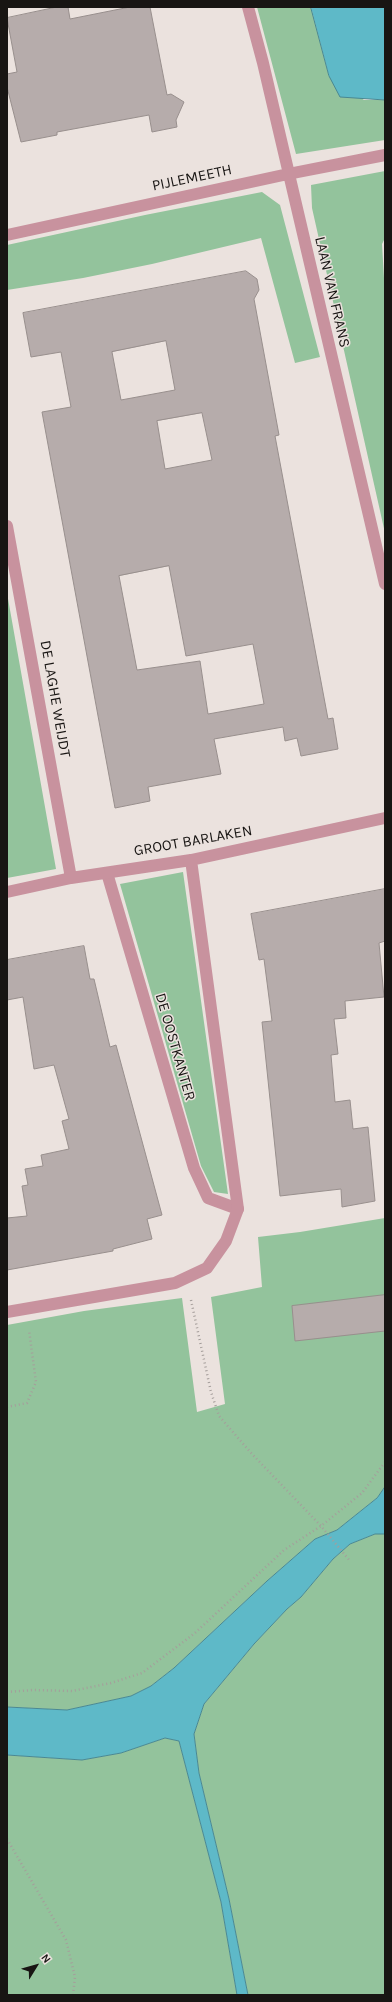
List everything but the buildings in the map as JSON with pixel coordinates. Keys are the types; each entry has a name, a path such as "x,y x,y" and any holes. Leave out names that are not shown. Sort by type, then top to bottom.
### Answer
{"street":[{"name":"LAAN VAN FRANS","path":"248,7 263,63 385,584"},
{"name":"PIJLEMEETH","path":"7,235 288,174 385,155"},
{"name":"DE LAGHE WEIJDT","path":"7,526 12,577 71,878"},
{"name":"GROOT BARLAKEN","path":"7,892 71,878 190,860 385,818"},
{"path":"7,1312 175,1283 207,1268 226,1241 238,1209 190,860"},
{"name":"DE OOSTKANTER","path":"107,873 194,1168 208,1198 238,1209"}],"path":[{"path":"187,1278 210,1392 219,1416 252,1454 326,1531 350,1561"},
{"path":"7,1407 27,1403 36,1382 26,1309"},
{"path":"7,1692 72,1690 111,1683 142,1673 195,1633 284,1550 321,1526 362,1493 385,1462"},
{"path":"7,1839 66,1940 75,1977 73,1995"}],"green space":[{"path":"257,7 311,7 329,76 364,100 385,100 385,140 296,154"},
{"path":"385,171 385,238 382,244 385,295 385,533 312,208 311,185"},
{"path":"262,192 280,205 320,357 295,363 261,238 152,264 83,278 7,290 7,245 145,215"},
{"path":"7,593 56,869 7,878"},
{"path":"183,872 228,1194 214,1192 201,1166 120,884"},
{"path":"385,1218 385,1487 377,1498 337,1530 315,1539 267,1581 174,1668 151,1686 131,1696 67,1710 7,1707 7,1325 84,1311 182,1298 197,1412 225,1404 211,1297 262,1287 258,1237 300,1232"},
{"path":"375,1534 385,1534 385,1995 248,1995 229,1899 199,1773 194,1734 204,1704 254,1644 287,1609 301,1597 333,1559 350,1544"},
{"path":"165,1738 179,1741 221,1902 237,1995 7,1995 7,1755 82,1760 121,1753"}],"water":[{"path":"311,7 385,7 385,100 340,97 329,76"},
{"path":"385,1487 385,1534 375,1534 350,1544 333,1559 301,1597 287,1609 254,1644 204,1704 194,1734 199,1773 229,1899 248,1995 237,1995 221,1902 179,1741 165,1738 121,1753 82,1760 7,1755 7,1707 67,1710 131,1696 151,1686 174,1668 267,1581 315,1539 337,1530 377,1498"}]}
